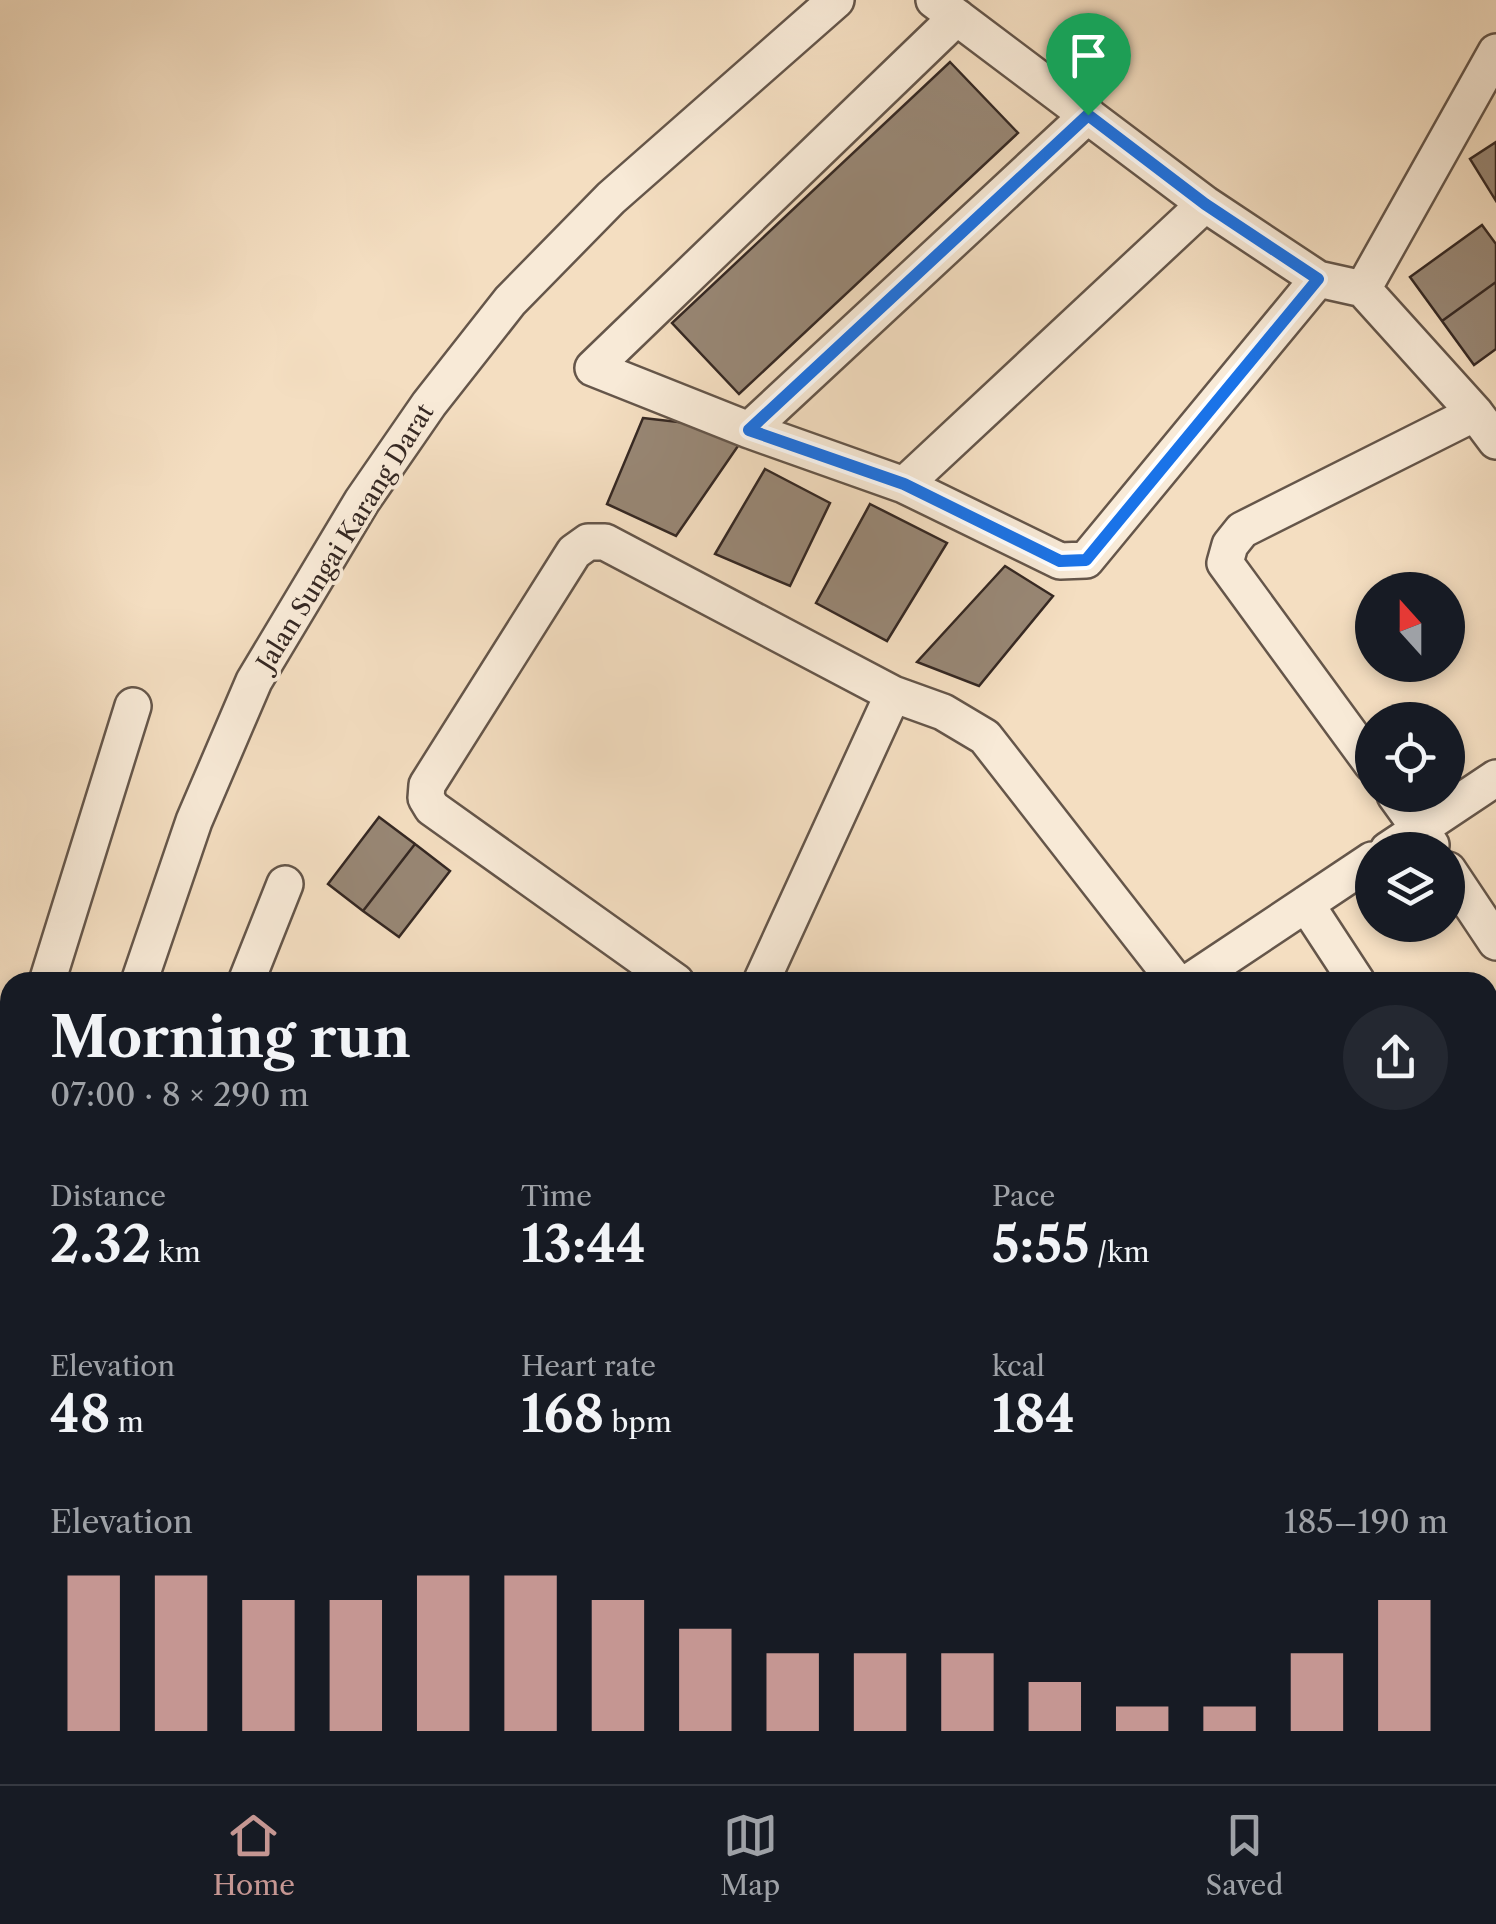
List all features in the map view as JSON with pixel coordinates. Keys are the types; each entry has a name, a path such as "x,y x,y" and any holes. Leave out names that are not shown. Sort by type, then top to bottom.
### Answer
{"street":[{"name":"Jalan Sungai Karang Darat","path":"143,972 194,821 254,681 362,502 428,404 510,301 611,198 836,0"},
{"path":"1318,279 1086,560 1060,561 904,484 749,430 593,368 945,8 1205,204 1318,279 1363,289 1486,427 1242,530 1230,545 1225,563 1355,741"},
{"path":"1363,289 1496,52"},
{"path":"749,430 1088,115"},
{"path":"904,484 1205,204"},
{"path":"662,972 432,808 426,798 426,786 574,552 588,542 605,542 893,694 943,712 985,737 1168,972"},
{"path":"766,972 893,694"},
{"path":"50,972 132,706"},
{"path":"1435,832 1496,778"},
{"path":"1204,972 1355,871"},
{"path":"250,972 285,884"},
{"path":"1465,896 1496,942"},
{"path":"1306,904 1350,972"}],"building":[{"path":"950,62 1018,133 739,394 672,323"},
{"path":"1496,142 1496,201 1470,159"},
{"path":"1482,225 1496,244 1496,282 1442,321 1410,277"},
{"path":"1496,282 1496,349 1474,365 1442,321"},
{"path":"643,418 749,430 676,536 607,504"},
{"path":"765,469 830,503 790,586 715,554"},
{"path":"870,504 947,543 887,641 816,603"},
{"path":"1005,566 1053,596 979,686 917,662"},
{"path":"379,817 415,844 363,911 328,884"},
{"path":"415,844 450,871 399,937 363,911"}],"route":[{"path":"1088,115 1205,204 1318,279 1086,560 1060,561 904,484 749,430 1003,194 1088,115"}]}
